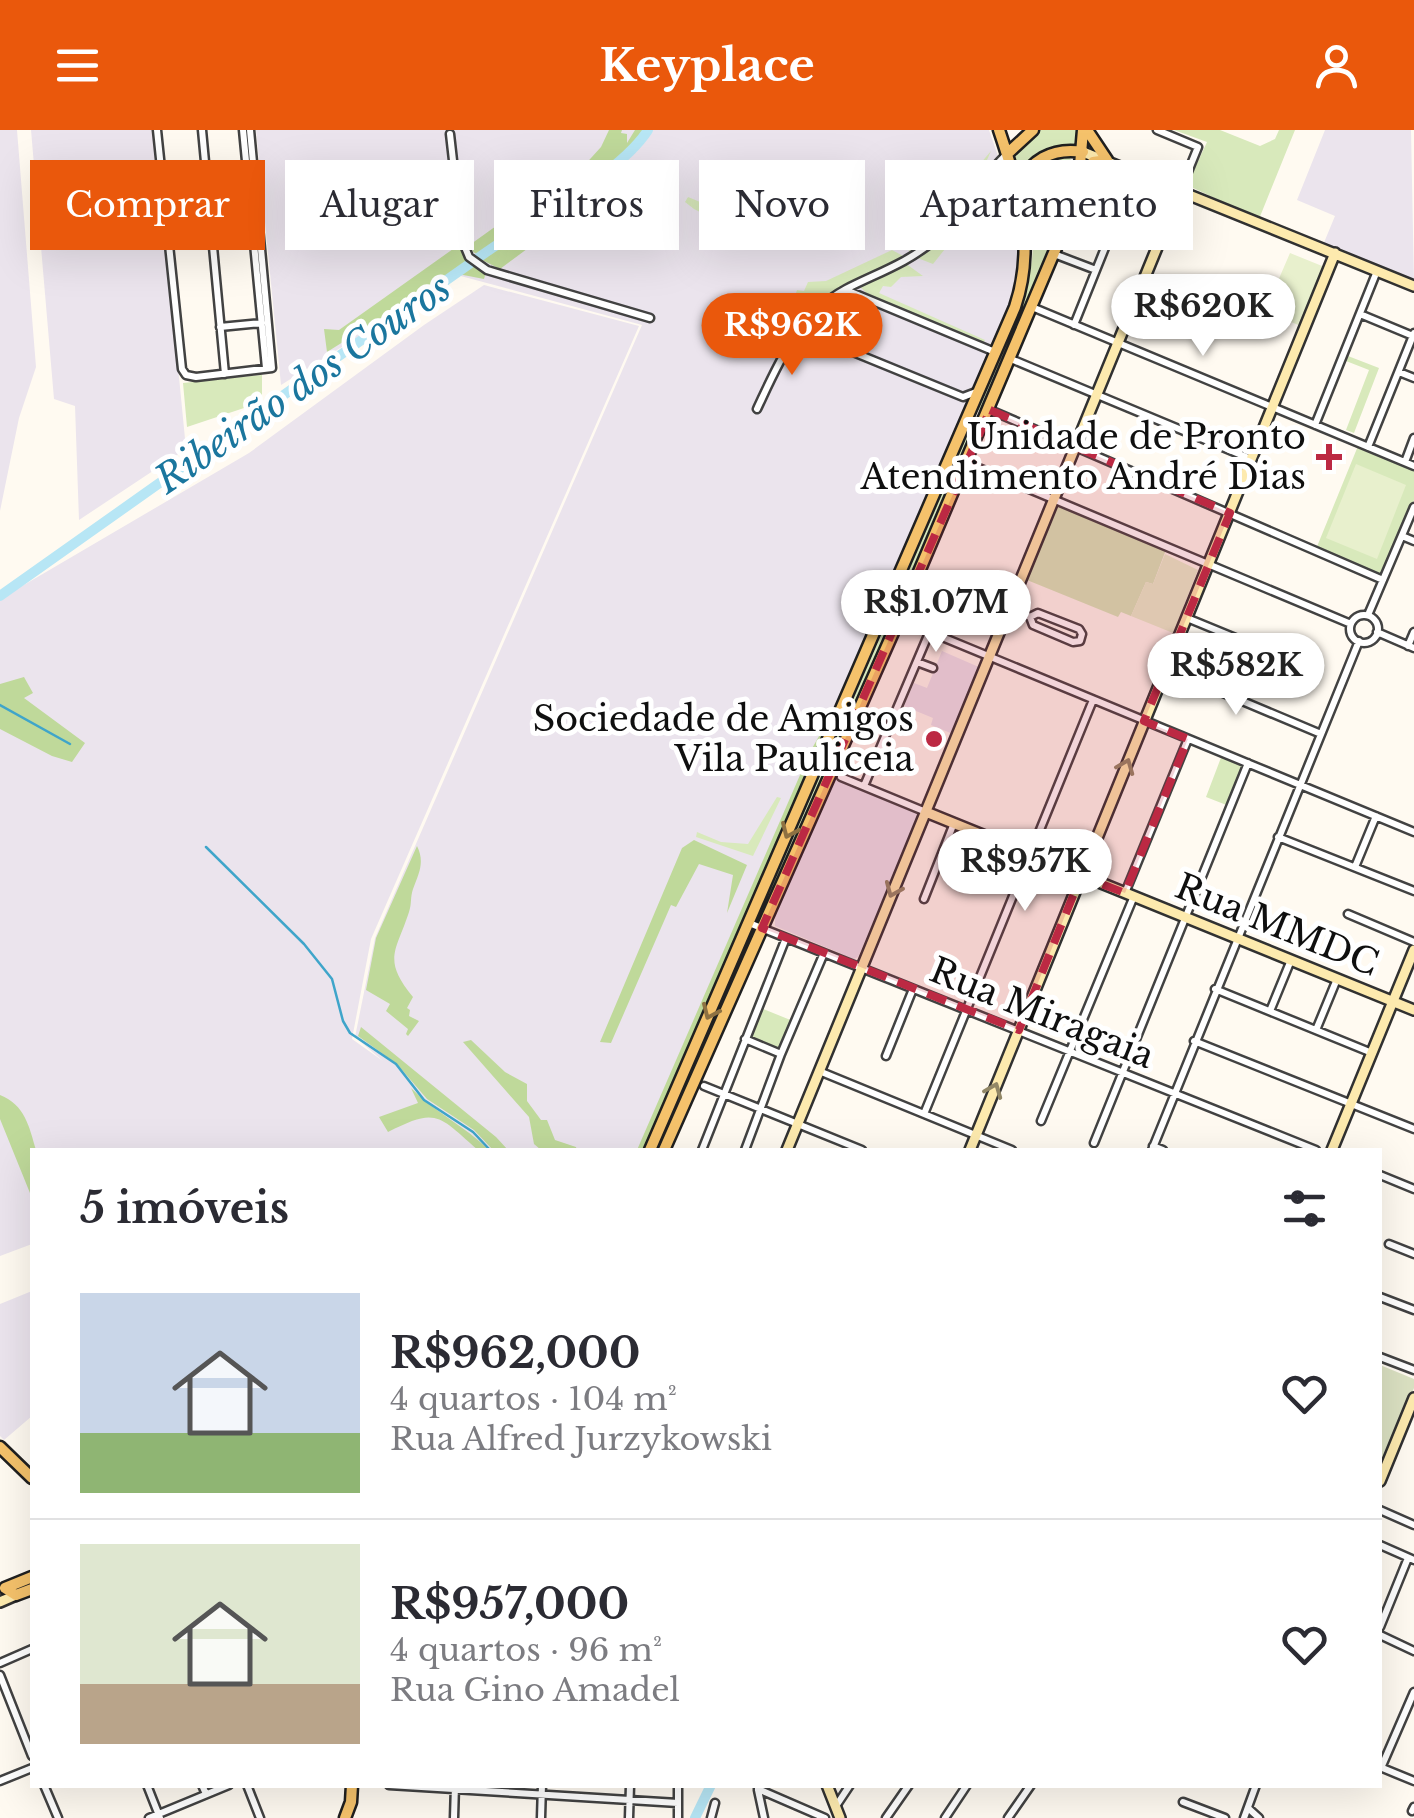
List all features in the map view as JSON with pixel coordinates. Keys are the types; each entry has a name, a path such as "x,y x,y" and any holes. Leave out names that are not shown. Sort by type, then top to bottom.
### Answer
{"main road":[{"path":"1000,130 1009,160"},
{"path":"1007,154 1033,130"},
{"path":"1081,160 1085,130"},
{"path":"1085,130 1107,160"},
{"path":"1068,150 1074,160"},
{"path":"1040,160 1051,153 1083,152"},
{"path":"651,1148 982,389 1015,306 1026,250"},
{"path":"665,1148 899,620 1055,250"},
{"path":"0,1443 30,1468"},
{"path":"0,1443 30,1476"},
{"path":"2,1587 30,1578"},
{"path":"2,1587 16,1595 30,1589"},
{"path":"348,1818 354,1788"}],"street":[{"path":"157,130 182,369 190,377 269,368 258,250"},
{"path":"202,130 205,160"},
{"path":"247,130 250,160"},
{"path":"1157,130 1198,146 1193,160"},
{"path":"450,134 462,240 469,257 487,270 650,318"},
{"path":"1083,152 1107,160"},
{"path":"757,409 799,330 821,305 911,257 936,238 1007,154"},
{"path":"1193,195 1414,286"},
{"path":"214,250 224,374"},
{"path":"1074,325 1104,250"},
{"path":"788,1148 1157,250"},
{"path":"971,1148 1335,253"},
{"path":"1054,254 1096,270"},
{"path":"1315,426 1377,271"},
{"path":"846,290 996,353"},
{"path":"1032,307 1414,466"},
{"path":"1360,314 1413,334 1368,446"},
{"path":"220,327 265,322"},
{"path":"799,330 963,396 982,389"},
{"path":"1011,359 1252,459"},
{"path":"1399,372 1414,378"},
{"path":"990,410 1384,580"},
{"path":"1405,462 1414,438"},
{"path":"967,463 1351,624"},
{"path":"1368,616 1414,507"},
{"path":"1402,536 1414,541"},
{"path":"1008,608 1030,617 1033,624 1073,642 1080,641 1080,629 1038,613 1030,617"},
{"path":"884,613 1414,832"},
{"path":"1358,616 1368,616 1377,625 1377,632 1370,641 1359,641 1351,634 1351,624 1358,616"},
{"path":"1186,617 1260,648"},
{"path":"1377,632 1411,647 1414,632"},
{"path":"864,786 930,633"},
{"path":"1152,1148 1359,641"},
{"path":"917,662 933,668"},
{"path":"1165,669 1320,734"},
{"path":"924,1114 1093,700"},
{"path":"1041,1121 1071,1052 1188,739"},
{"path":"1094,1143 1248,763"},
{"name":"Rua MMDC","path":"841,777 1414,1010"},
{"path":"1355,867 1376,816"},
{"path":"924,899 954,823"},
{"path":"1278,837 1414,891"},
{"path":"1348,914 1414,942"},
{"name":"Rua Miragaia","path":"749,923 1311,1148"},
{"path":"703,1148 786,938"},
{"path":"1333,1148 1414,950"},
{"path":"746,1148 780,1054 824,953"},
{"path":"1270,1011 1291,960"},
{"path":"1316,1030 1337,979"},
{"path":"886,1056 913,989"},
{"path":"1215,989 1372,1053"},
{"path":"744,1039 780,1054"},
{"path":"1194,1042 1414,1129"},
{"path":"819,1071 1007,1148"},
{"path":"704,1086 857,1148"},
{"path":"1382,1176 1414,1189"},
{"path":"1389,1244 1413,1252"},
{"path":"1382,1298 1414,1310"},
{"path":"1382,1359 1414,1370"},
{"path":"1382,1476 1414,1398"},
{"path":"1382,1511 1414,1525"},
{"path":"1382,1546 1411,1559 1382,1623"},
{"path":"0,1602 16,1595"},
{"path":"1382,1636 1414,1650"},
{"path":"0,1663 30,1651"},
{"path":"0,1675 30,1751"},
{"path":"1382,1763 1414,1692"},
{"path":"1382,1768 1414,1781"},
{"path":"0,1781 30,1769"},
{"path":"45,1788 58,1818"},
{"path":"148,1788 160,1816"},
{"path":"203,1788 206,1794"},
{"path":"149,1818 221,1788"},
{"path":"248,1788 260,1818"},
{"path":"454,1818 455,1788 678,1804"},
{"path":"541,1818 542,1788"},
{"path":"629,1818 630,1788"},
{"path":"678,1788 678,1818"},
{"path":"757,1788 764,1818"},
{"path":"759,1788 825,1818"},
{"path":"828,1788 840,1818"},
{"path":"836,1807 848,1788"},
{"path":"886,1818 907,1788"},
{"path":"945,1818 966,1788"},
{"path":"1008,1818 1029,1788"},
{"path":"1244,1818 1255,1788"},
{"path":"1183,1802 1225,1818"},
{"path":"711,1818 715,1803"},
{"path":"1248,1808 1260,1818"}],"highlighted area":[{"path":"990,410 1230,513 1144,721 1188,739 1125,893 1081,876 1019,1030 762,928"}],"shaded area":[{"path":"0,130 17,130 36,367 19,418 0,511"},
{"path":"31,130 155,130 158,160 34,160"},
{"path":"256,130 989,130 999,160 885,160 885,250 1021,250 1017,283 978,388 648,1148 30,1148 30,1245 0,1256 0,599 249,453 484,285 639,326 371,939 352,1039 383,1061 355,1037 375,938 642,325 457,275 281,385 265,222 265,160 259,160"},
{"path":"1325,130 1411,130 1414,284 1323,245 1335,216 1297,200"},
{"path":"41,250 167,250 186,449 79,520 75,406 54,399"},
{"path":"942,651 981,668 953,734 931,725 933,718 904,706 914,683 927,688"},
{"path":"836,775 921,813 854,959 775,926 776,911"},
{"path":"30,1292 30,1418 4,1440 0,1436 0,1304"}],"green space":[{"path":"609,130 622,130 627,134 627,143 635,130 646,130 618,160 589,160"},
{"path":"1035,130 1081,130 1081,149 1059,148 1046,160 1010,160 1009,154"},
{"path":"1174,130 1220,130 1260,146 1275,139 1279,130 1295,130 1259,219 1193,188 1193,172 1207,142"},
{"path":"1069,154 1071,160 1044,160"},
{"path":"688,197 699,202 699,212 694,209 685,202"},
{"path":"494,227 494,245 479,255 473,252 474,242"},
{"path":"452,250 464,250 486,272 484,279 453,273 327,352 324,329 339,330"},
{"path":"497,250 526,250 500,269 482,260"},
{"path":"892,250 905,257 828,295 791,332 787,321 797,290 804,291 808,282 826,281"},
{"path":"925,250 944,250 933,264 915,257"},
{"path":"1032,250 1051,250 983,412 976,409 1018,315"},
{"path":"1290,253 1327,268 1303,327 1265,311"},
{"path":"905,263 923,276 901,277 891,287 883,286 879,293 985,340 982,345 872,298 859,286"},
{"path":"1348,356 1379,368 1354,433 1346,430 1369,370 1346,361"},
{"path":"262,375 262,402 187,427 183,383"},
{"path":"974,418 980,420 900,607 894,604"},
{"path":"1358,446 1414,469 1414,500 1382,577 1316,549"},
{"path":"1356,464 1406,485 1377,559 1326,538"},
{"path":"1054,500 1167,547 1153,584 1146,582 1131,616 1121,612 1118,617 1022,578"},
{"path":"1165,554 1198,570 1184,605 1189,608 1178,635 1131,616 1146,582 1153,584"},
{"path":"887,622 893,625 768,906 763,904"},
{"path":"24,677 33,693 24,698 85,743 72,762 0,729 0,684"},
{"path":"830,725 646,1148 638,1148 810,752 823,729"},
{"path":"1222,755 1246,764 1229,806 1206,797"},
{"path":"777,797 781,798 753,856 696,837 697,832 721,842 748,844"},
{"path":"694,840 747,865 727,913 733,875 699,864 676,907 671,905 611,1043 600,1042 682,848"},
{"path":"417,846 420,868 394,955 397,973 413,997 407,1008 409,1016 419,1021 408,1036 408,1029 386,1011 390,1004 366,990 376,938"},
{"path":"749,936 753,937 659,1148 654,1148"},
{"path":"758,1007 793,1021 780,1053 746,1038"},
{"path":"361,1027 506,1148 491,1148 474,1130 427,1099 397,1064 358,1036"},
{"path":"471,1040 505,1072 527,1084 527,1101 541,1120 547,1120 555,1140 576,1148 539,1148 534,1144 529,1117 463,1042"},
{"path":"411,1088 487,1148 476,1148 445,1122 427,1117 388,1132 379,1117 418,1103"},
{"path":"0,1095 21,1110 31,1133 35,1148 30,1148 30,1193 0,1119"},
{"path":"1382,1366 1414,1379 1414,1388 1382,1467"}],"waterway":[{"name":"Ribeirão dos Couros","path":"0,596 485,253 596,180 635,147 648,130"},
{"path":"0,705 70,744"},
{"path":"206,847 304,944 332,979 350,1033 396,1064 424,1100 473,1132 488,1148"},
{"path":"695,1818 710,1788"}],"place":[{"name":"Unidade de Pronto Atendimento André Dias","path":"1329,457"},
{"name":"Sociedade de Amigos Vila Pauliceia","path":"934,739"}]}
